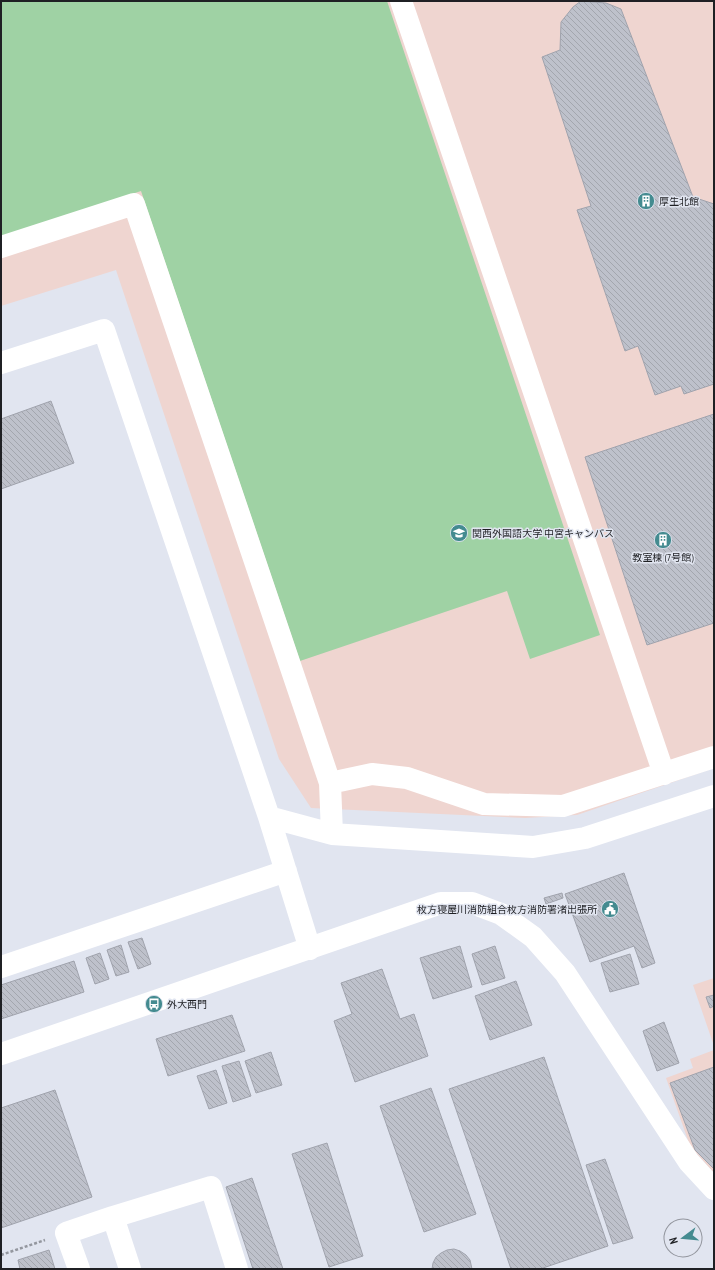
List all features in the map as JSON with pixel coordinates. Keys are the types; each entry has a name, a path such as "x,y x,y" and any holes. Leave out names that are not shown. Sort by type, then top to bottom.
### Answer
{"street":[{"path":"401,1 664,774"},
{"path":"1,247 134,204 330,783 332,834"},
{"path":"1,363 104,330 269,817 310,948"},
{"path":"330,783 372,774 407,778 484,804 563,806 714,757"},
{"path":"269,817 332,834 533,847 585,838 714,796"},
{"path":"1,967 286,871"},
{"path":"1,1054 442,903 472,903 501,914 533,937 564,973 689,1162 714,1190"},
{"path":"78,1269 66,1233 211,1187 237,1269"},
{"path":"113,1217 130,1269"}],"path":[{"path":"1,1255 66,1233"}],"shaded area":[{"name":"関西外国語大学 中宮キャンパス","path":"1,1 714,1 714,768 577,815 525,818 311,808 279,759 116,270 1,306"},
{"path":"714,978 714,1046 693,985"},
{"path":"714,1050 714,1173 690,1146 666,1078 693,1068 690,1059"}],"green space":[{"path":"1,1 387,1 600,635 530,659 507,591 300,661 141,191 1,237"}],"building":[{"name":"厚生北館","path":"581,1 606,3 621,9 693,197 714,204 714,384 684,394 681,386 655,395 638,346 625,351 577,210 591,206 542,57 560,50 561,22 573,7"},
{"path":"51,401 74,463 1,489 1,419"},
{"name":"教室棟 (7号館)","path":"714,414 714,623 647,645 585,457"},
{"path":"624,873 655,963 642,968 634,946 590,962 565,894"},
{"path":"562,893 563,898 546,904 544,898"},
{"path":"142,938 151,964 138,969 128,942"},
{"path":"121,945 129,972 116,976 107,950"},
{"path":"460,946 472,987 433,999 420,958"},
{"path":"495,946 505,978 482,985 472,954"},
{"path":"100,953 109,979 95,984 86,958"},
{"path":"630,954 639,984 610,992 601,963"},
{"path":"74,961 84,992 1,1019 1,985"},
{"path":"382,969 400,1019 414,1014 428,1056 355,1082 334,1021 352,1014 341,983"},
{"path":"516,981 532,1025 490,1040 475,996"},
{"path":"714,995 714,1006 710,1008 706,997"},
{"path":"232,1015 245,1051 168,1076 156,1039"},
{"path":"664,1022 679,1063 657,1071 643,1031"},
{"path":"271,1052 282,1085 256,1093 245,1061"},
{"path":"544,1057 608,1246 540,1269 511,1269 449,1089"},
{"path":"239,1061 251,1096 233,1102 222,1066"},
{"path":"714,1067 714,1169 695,1150 670,1083"},
{"path":"216,1070 227,1103 209,1109 197,1076"},
{"path":"431,1088 476,1214 424,1232 380,1106"},
{"path":"55,1090 92,1197 1,1228 1,1108"},
{"path":"327,1143 363,1256 329,1267 292,1154"},
{"path":"605,1159 633,1238 613,1244 586,1165"},
{"path":"252,1178 283,1269 253,1269 226,1187"},
{"path":"454,1249 466,1255 470,1260 472,1269 432,1269 436,1257 447,1250"},
{"path":"49,1250 55,1269 20,1269 18,1260"}],"place":[{"name":"厚生北館","path":"646,201"},
{"name":"関西外国語大学 中宮キャンパス","path":"459,533"},
{"name":"教室棟 (7号館)","path":"663,540"},
{"name":"枚方寝屋川消防組合枚方消防署渚出張所","path":"610,909"},
{"name":"外大西門","path":"154,1004"}]}
